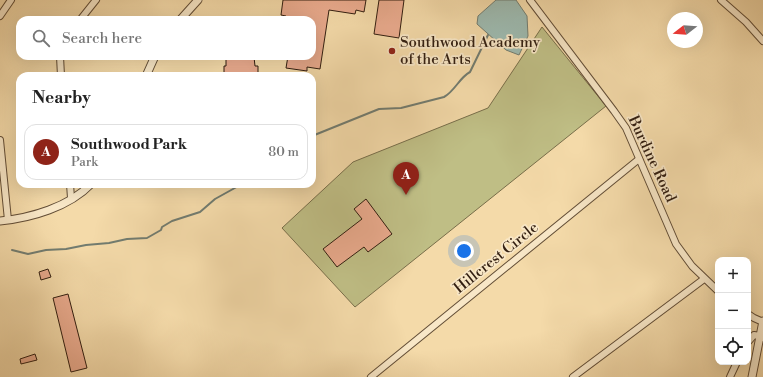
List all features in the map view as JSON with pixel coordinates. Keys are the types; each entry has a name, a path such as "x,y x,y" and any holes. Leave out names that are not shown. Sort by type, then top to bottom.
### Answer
{"street":[{"path":"0,16 12,0"},
{"path":"83,16 96,0"},
{"path":"184,16 198,0"},
{"name":"Burdine Road","path":"530,0 626,128 676,244 685,258 704,279 715,288"},
{"path":"721,0 746,22 763,41"},
{"path":"60,60 61,72"},
{"path":"148,72 153,60"},
{"path":"0,140 4,221 21,219 51,210 87,188"},
{"name":"Hillcrest Circle","path":"371,377 639,160"},
{"path":"70,188 71,198"},
{"path":"573,377 704,279"},
{"path":"751,316 763,321 762,337 752,377"},
{"path":"751,338 754,335 762,337"},
{"path":"730,377 736,365"}],"shaded area":[{"path":"542,27 606,106 355,307 282,228 353,162 488,108"}],"water":[{"path":"496,0 516,0 527,16 528,36 519,55 506,50 477,24 478,16"}],"building":[{"path":"283,0 366,0 364,12 356,10 355,14 329,10 320,69 307,67 307,71 286,68 287,60 316,60 316,16 281,15"},
{"path":"379,0 404,0 399,38 374,34"},
{"path":"226,60 254,60 255,66 258,66 258,72 224,72 224,66 226,66"},
{"path":"366,199 392,234 368,252 364,247 337,267 323,249 362,219 354,209"},
{"path":"48,269 51,277 41,280 39,272"},
{"path":"68,294 87,368 71,372 53,298"},
{"path":"35,354 37,360 21,364 20,359"}],"waterway":[{"path":"316,134 379,109 401,108 444,97 470,72 488,35"},
{"path":"12,250 28,254 46,250 66,249 127,239 147,238 161,230 162,227 172,221 200,212 215,199 235,188"}],"place":[{"name":"Southwood Academy of the Arts","path":"392,51"},
{"name":"Southwood Park","path":"406,195"}]}
